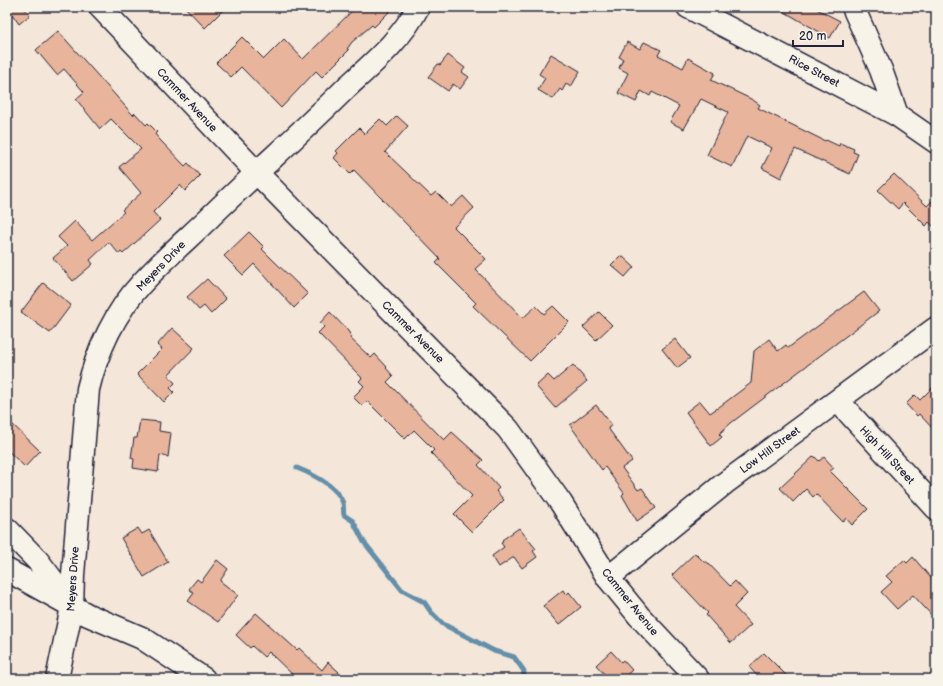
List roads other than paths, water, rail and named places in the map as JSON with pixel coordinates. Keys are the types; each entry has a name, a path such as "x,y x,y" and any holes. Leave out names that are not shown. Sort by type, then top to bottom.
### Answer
{"street":[{"name":"Cammer Avenue","path":"100,7 256,172 508,429 561,504 608,578 639,616 698,679"},
{"name":"Meyers Drive","path":"57,679 72,607 84,419 88,389 94,364 120,313 142,283 256,172 308,126 374,62 399,35 418,7"},
{"name":"Rice Street","path":"688,7 897,115 936,141"},
{"path":"853,7 881,70 897,115"},
{"name":"Low Hill Street","path":"608,578 725,483 936,328"},
{"name":"High Hill Street","path":"838,401 936,508"},
{"path":"7,529 38,561 72,607"},
{"path":"7,570 72,607 142,638 204,679"}],"waterway":[{"path":"297,468 317,477 335,491 343,503 344,515 353,521 364,542 402,590 424,602 431,612 443,624 494,651 514,657 524,671 523,679"}]}
